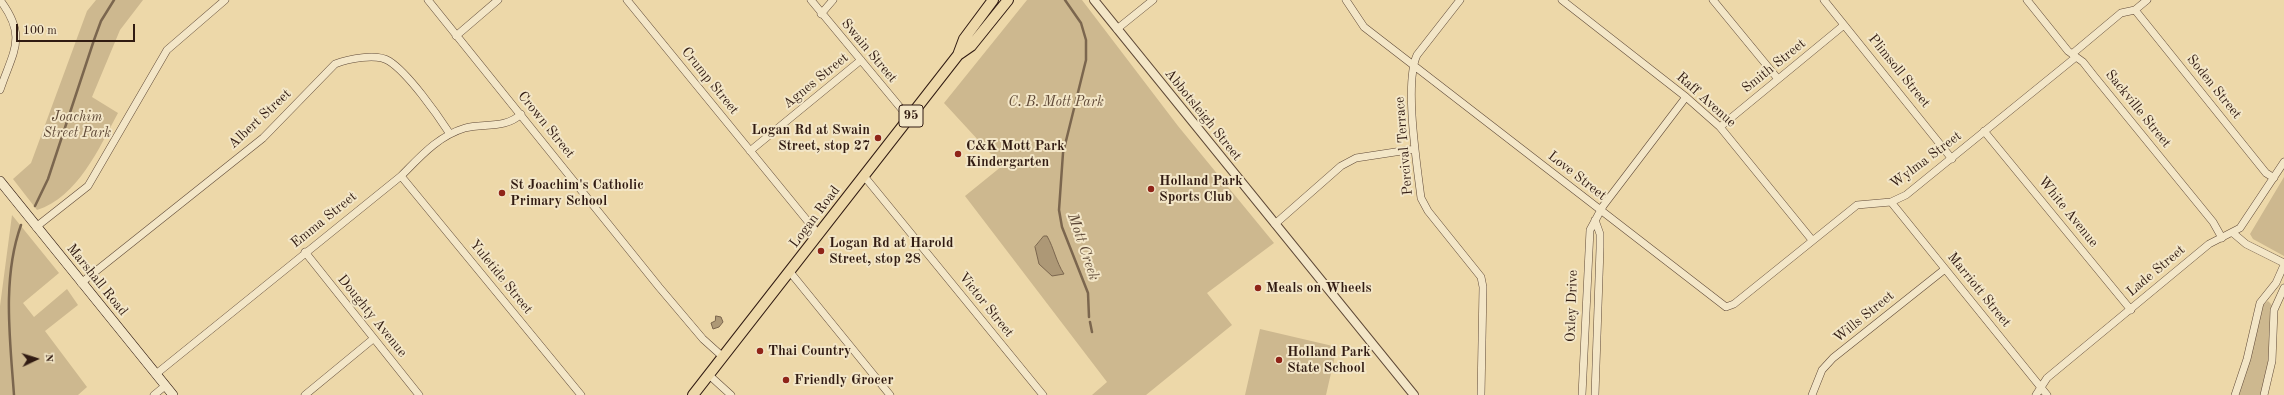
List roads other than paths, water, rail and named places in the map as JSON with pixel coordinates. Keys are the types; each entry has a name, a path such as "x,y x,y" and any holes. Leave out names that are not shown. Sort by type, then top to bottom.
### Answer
{"main road":[{"name":"Logan Road","path":"693,395 958,55 964,40 993,0"},
{"name":"Logan Road","path":"958,55 971,46 1008,0"},
{"name":"Marshall Road","path":"0,181 173,395"}],"street":[{"path":"0,0 13,18 17,30 16,44 0,90"},
{"path":"35,225 88,186 167,50 225,0"},
{"name":"Crown Street","path":"428,0 703,339 723,357"},
{"path":"456,36 498,0"},
{"name":"Crump Street","path":"627,0 819,235"},
{"name":"Swain Street","path":"810,0 909,118"},
{"path":"821,14 832,0"},
{"name":"Abbotsleigh Street","path":"1094,0 1414,395"},
{"path":"1117,29 1153,0"},
{"name":"Love Street","path":"1346,0 1364,27 1726,307"},
{"path":"1412,65 1417,55 1460,0"},
{"name":"Raff Avenue","path":"1562,0 1686,97 1720,127 1812,240"},
{"path":"1713,0 1778,79"},
{"name":"Plimsoll Street","path":"1824,0 1952,159"},
{"name":"Sackville Street","path":"2028,0 2074,56 2094,76 2208,216 2219,230 2222,238"},
{"name":"Wylma Street","path":"1726,307 1734,304 1857,205 1891,202 1906,195 1952,159 2074,56 2121,13 2135,10 2148,0"},
{"name":"Soden Street","path":"2135,10 2266,173 2274,178"},
{"name":"Smith Street","path":"1720,127 1844,25"},
{"name":"Albert Street","path":"81,283 263,138 335,64 346,60 375,58 388,60 400,70 450,134"},
{"name":"Agnes Street","path":"750,151 861,60"},
{"name":"Percival Terrace","path":"1412,65 1415,149 1421,198 1428,211 1481,277 1483,287 1480,395"},
{"name":"Oxley Drive","path":"1582,395 1588,242 1590,230 1600,211 1686,97"},
{"name":"Emma Street","path":"156,374 305,252 401,176 438,140 466,128 502,123 516,119 520,114"},
{"name":"White Avenue","path":"1984,131 2131,310"},
{"path":"1275,224 1341,166 1356,158 1415,149"},
{"name":"Lade Street","path":"2036,395 2047,378 2131,310 2172,273 2209,244 2233,233 2240,228 2252,214 2284,162"},
{"name":"Yuletide Street","path":"401,176 581,395"},
{"name":"Victor Street","path":"864,176 1043,395"},
{"name":"Marriott Street","path":"1891,202 2047,395"},
{"name":"Oxley Drive","path":"1595,220 1600,234 1595,395"},
{"path":"2233,233 2246,244 2284,264 2276,283 2261,301 2247,359 2235,395"},
{"name":"Doughty Avenue","path":"305,252 419,395"},
{"name":"Wills Street","path":"1812,395 1822,370 1833,358 1945,269"},
{"path":"790,272 890,395"},
{"path":"2264,395 2272,360 2272,322 2275,305 2284,288"},
{"path":"2261,301 2264,298 2269,298 2275,305"},
{"path":"305,395 373,339"},
{"path":"709,375 731,395"},
{"path":"154,395 165,386"}],"waterway":[{"path":"35,206 48,179 101,21 114,0"},
{"name":"Mott Creek","path":"1065,0 1081,23 1086,40 1086,60 1063,153 1059,210 1062,227 1088,293 1089,317"},
{"path":"14,395 9,331 9,287 15,245 21,225"},
{"name":"Mott Creek","path":"1090,322 1092,332"}],"place":[{"name":"Logan Rd at Swain Street, stop 27","path":"878,138"},
{"name":"C&K Mott Park Kindergarten","path":"958,154"},
{"name":"Holland Park Sports Club","path":"1151,189"},
{"name":"St Joachim's Catholic Primary School","path":"502,193"},
{"name":"Logan Rd at Harold Street, stop 28","path":"821,251"},
{"name":"Meals on Wheels","path":"1258,288"},
{"name":"Thai Country","path":"760,351"},
{"name":"Holland Park State School","path":"1279,360"},
{"name":"Friendly Grocer","path":"786,380"}],"park label":[{"name":"C. B. Mott Park","path":"1056,102"},
{"name":"Joachim Street Park","path":"77,126"}]}
